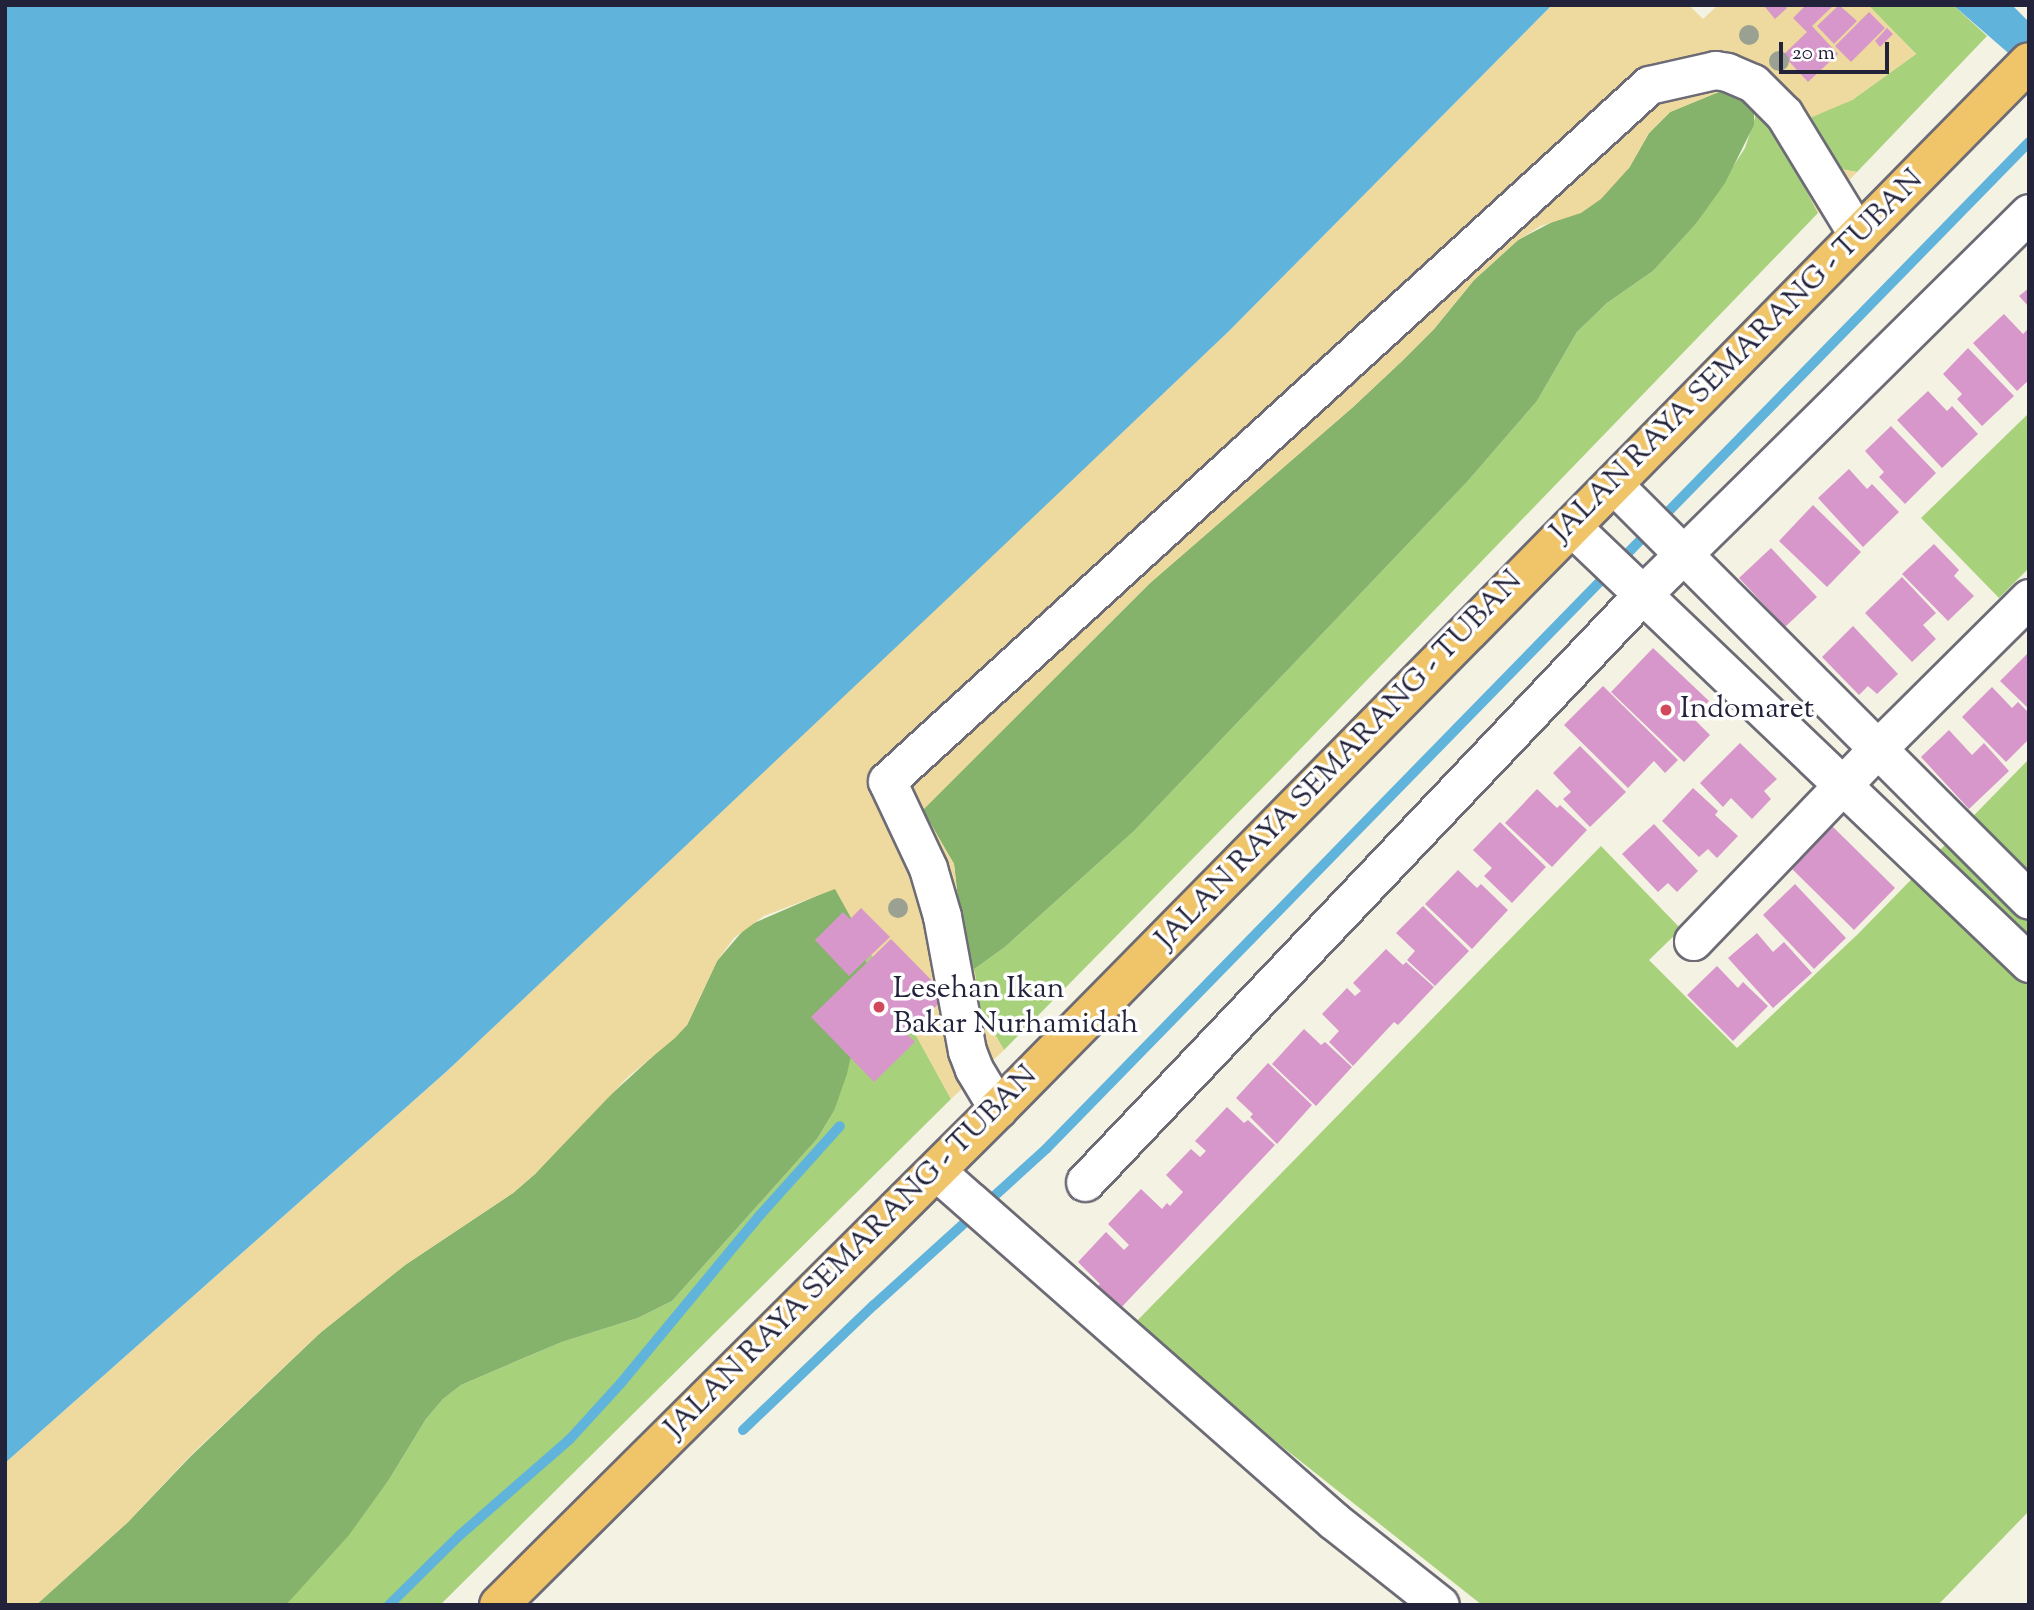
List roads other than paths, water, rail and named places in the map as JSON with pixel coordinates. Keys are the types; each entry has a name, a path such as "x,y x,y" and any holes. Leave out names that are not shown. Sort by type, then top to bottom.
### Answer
{"highway":[{"name":"JALAN RAYA SEMARANG - TUBAN","path":"499,1605 946,1182 998,1109 1624,494 1858,235 2029,62"}],"street":[{"path":"998,1109 967,1051 939,904 928,868 887,781 1649,85 1715,70 1753,83 1784,114 1858,235"},
{"path":"1084,1182 1635,587 2029,213"},
{"path":"1624,494 2029,900"},
{"path":"1580,535 2029,963"},
{"path":"1693,941 1878,748 2029,598"},
{"path":"2000,935 2029,906"},
{"path":"946,1182 1334,1521 1440,1605"}],"water":[{"path":"5,5 1552,5 1229,331 447,1071 5,1463"},
{"path":"1953,5 2012,5 2029,22 2029,71"}],"waterway":[{"path":"743,1430 874,1305 1046,1149 2029,142"},
{"path":"389,1605 460,1535 570,1439 621,1383 761,1214 840,1126"}],"place":[{"name":"Indomaret","path":"1666,710"},
{"name":"Lesehan Ikan Bakar Nurhamidah","path":"879,1007"}]}
